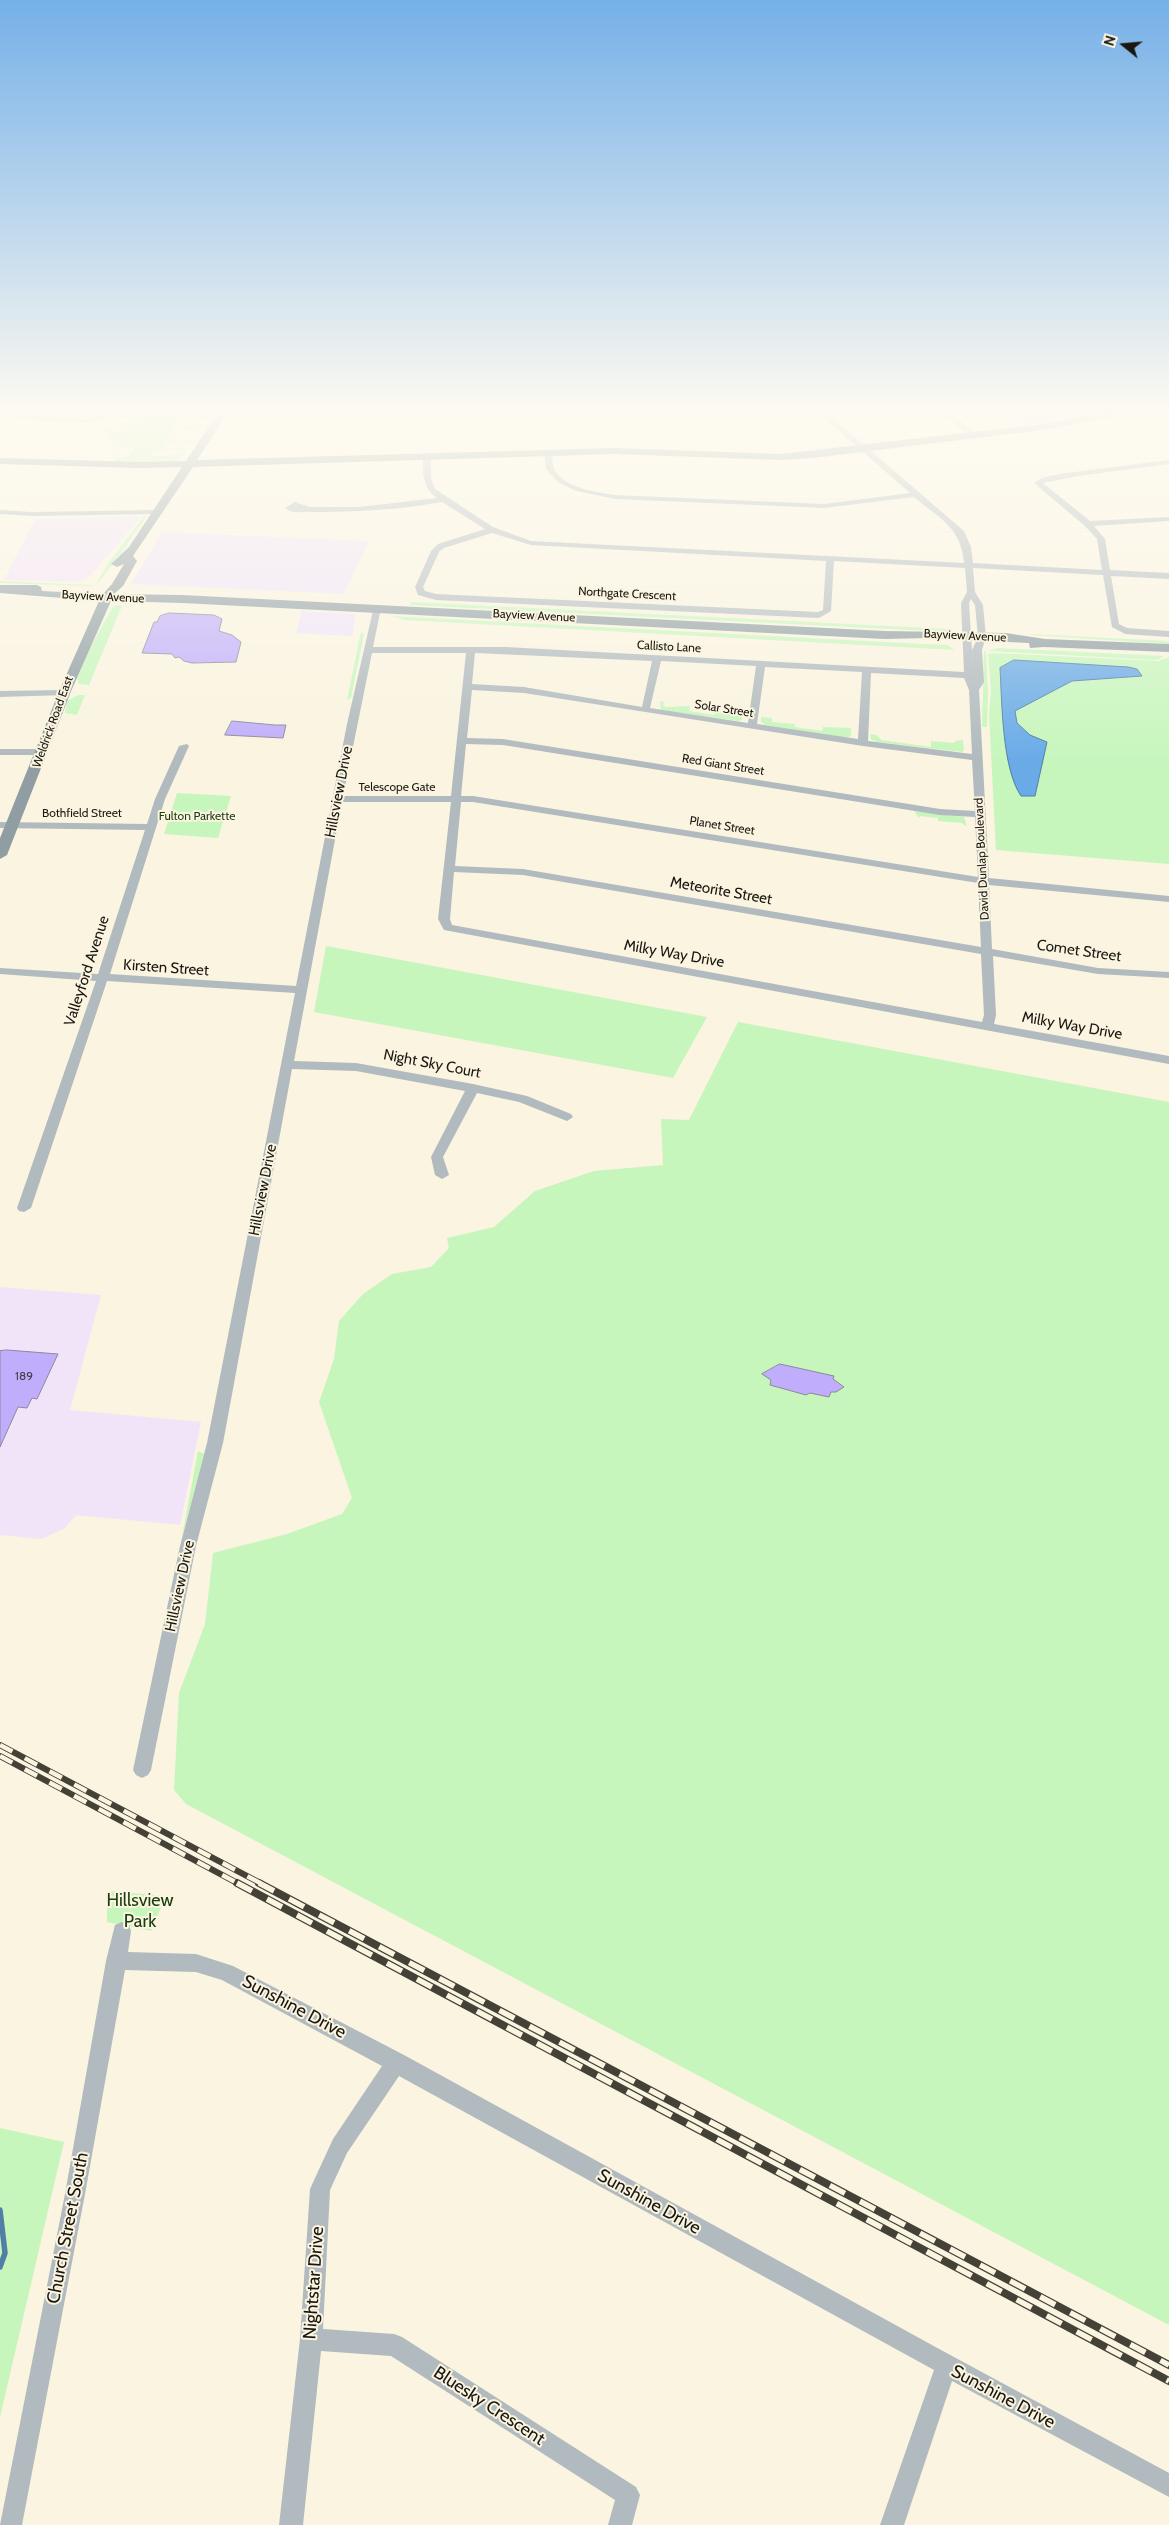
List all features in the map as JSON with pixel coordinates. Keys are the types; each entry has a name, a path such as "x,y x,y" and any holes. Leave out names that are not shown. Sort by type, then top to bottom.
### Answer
{"street":[{"name":"Weldrick Road East","path":"0,855 6,825 43,752 62,693 109,594 117,586 131,561 127,556 149,525"},
{"path":"484,525 513,539 550,545 1169,576"},
{"path":"952,525 961,533 967,547 971,592"},
{"path":"1089,525 1100,539 1115,625 1118,628 1140,633 1169,634"},
{"name":"Northgate Crescent","path":"492,530 451,542 435,551 419,587 421,592 429,597 819,616 827,612 830,559"},
{"name":"Bayview Avenue","path":"0,589 24,590 41,594 109,594 158,600 182,598 886,635 902,639 966,639 1031,646 1044,643 1165,650"},
{"name":"David Dunlap Boulevard","path":"974,690 979,682 977,650 981,640 979,604 971,592 965,603 966,639 969,682 974,690 990,1015 987,1027"},
{"name":"Hillsview Drive","path":"142,1770 188,1546 215,1443 301,990 367,650 377,608"},
{"name":"Callisto Lane","path":"367,650 471,650 968,675"},
{"name":"Milky Way Drive","path":"471,650 444,919 448,928 456,931 1169,1060"},
{"path":"644,710 648,704 657,658"},
{"path":"751,726 754,719 761,664"},
{"path":"863,743 867,670"},
{"name":"Solar Street","path":"468,687 524,690 931,754 976,757"},
{"path":"0,694 62,693"},
{"name":"Red Giant Street","path":"463,741 503,742 940,812 980,814"},
{"name":"Valleyford Avenue","path":"24,1208 102,978 150,827 160,799 184,746"},
{"path":"0,752 43,752"},
{"name":"Telescope Gate","path":"339,799 456,798"},
{"name":"Planet Street","path":"456,798 517,805 983,881"},
{"name":"Bothfield Street","path":"6,825 150,827"},
{"name":"Meteorite Street","path":"450,869 523,872 986,952"},
{"path":"983,881 1169,900"},
{"name":"Comet Street","path":"986,952 1098,971 1169,975"},
{"name":"Kirsten Street","path":"0,971 301,990"},
{"name":"Night Sky Court","path":"288,1066 356,1067 474,1088 523,1099 566,1117"},
{"path":"442,1175 437,1157 474,1088"},
{"name":"Church Street South","path":"10,2525 73,2204 122,1931"},
{"name":"Sunshine Drive","path":"116,1961 196,1963 226,1972 397,2062 946,2367 1169,2485"},
{"name":"Nightstar Drive","path":"291,2525 310,2339 320,2188 340,2146 397,2062"},
{"name":"Bluesky Crescent","path":"310,2339 394,2345 628,2495 620,2525"},
{"path":"892,2525 946,2367"}],"shaded area":[{"path":"32,525 134,525 89,577 77,582 4,580"},
{"path":"162,532 369,541 344,594 131,584"},
{"path":"302,611 355,614 353,636 296,633"},
{"path":"0,1287 101,1295 70,1410 201,1422 180,1525 76,1515 65,1528 42,1539 0,1535"}],"green space":[{"path":"137,525 141,525 96,584 109,562"},
{"path":"0,581 91,585 92,586 0,583"},
{"path":"411,602 949,629 949,632 409,605"},
{"path":"117,605 122,606 89,685 79,684 77,679 89,650 112,608"},
{"path":"391,616 948,645 954,650 405,620"},
{"path":"361,632 364,634 351,698 347,700"},
{"path":"1031,635 1169,641 1169,644"},
{"path":"998,648 1165,656 1157,660 988,651"},
{"path":"984,651 986,652 988,690 987,727 982,727"},
{"path":"988,654 1158,661 1169,657 1169,864 996,850"},
{"path":"78,695 85,695 77,715 65,713 67,701"},
{"path":"660,701 664,702 663,705 666,707 690,706 689,711 714,715 715,713 738,714 743,712 742,720 661,710"},
{"path":"761,717 772,718 772,722 795,724 795,727 822,731 823,727 851,728 851,736 846,738 765,725 761,722"},
{"path":"870,734 877,735 881,740 931,747 931,741 955,743 955,741 963,740 964,750 962,752 877,742 871,739"},
{"name":"Fulton Parkette","path":"177,793 231,796 218,838 164,834"},
{"path":"914,811 964,817 967,827 962,823 938,821 938,818 920,816 919,818"},
{"path":"326,946 707,1017 673,1078 314,1012"},
{"path":"738,1022 1169,1102 1169,2325 186,1804 174,1790 179,1693 205,1624 213,1553 287,1534 342,1514 352,1498 319,1402 334,1359 339,1321 363,1294 392,1274 431,1267 449,1248 447,1238 494,1227 535,1191 594,1171 663,1165 661,1119 689,1120"},
{"path":"198,1451 204,1454 182,1537"},
{"name":"Hillsview Park","path":"107,1891 166,1896 151,1931 107,1922"},
{"path":"0,2128 64,2142 0,2417"}],"water":[{"path":"1014,660 1128,667 1137,669 1142,676 1072,681 1015,711 1017,723 1030,735 1047,742 1035,796 1021,796 1010,769 1004,735 1000,668"}],"building":[{"path":"169,613 214,615 222,619 219,631 232,635 241,642 236,662 192,663 184,661 179,657 175,658 172,654 142,653 154,622 157,622 160,616"},
{"path":"232,721 286,725 283,738 225,735"},
{"path":"0,1351 58,1354 37,1399 32,1398 27,1408 18,1407 0,1447"},
{"path":"780,1364 834,1376 833,1379 844,1387 836,1392 831,1392 829,1397 810,1393 806,1395 770,1385 771,1380 762,1374"}],"waterway":[{"path":"0,2210 5,2253 0,2267"}],"railway":[{"path":"0,1745 262,1884"},
{"path":"0,1756 239,1884"},
{"path":"237,1883 1169,2381"},
{"path":"259,1883 1169,2365"}]}
